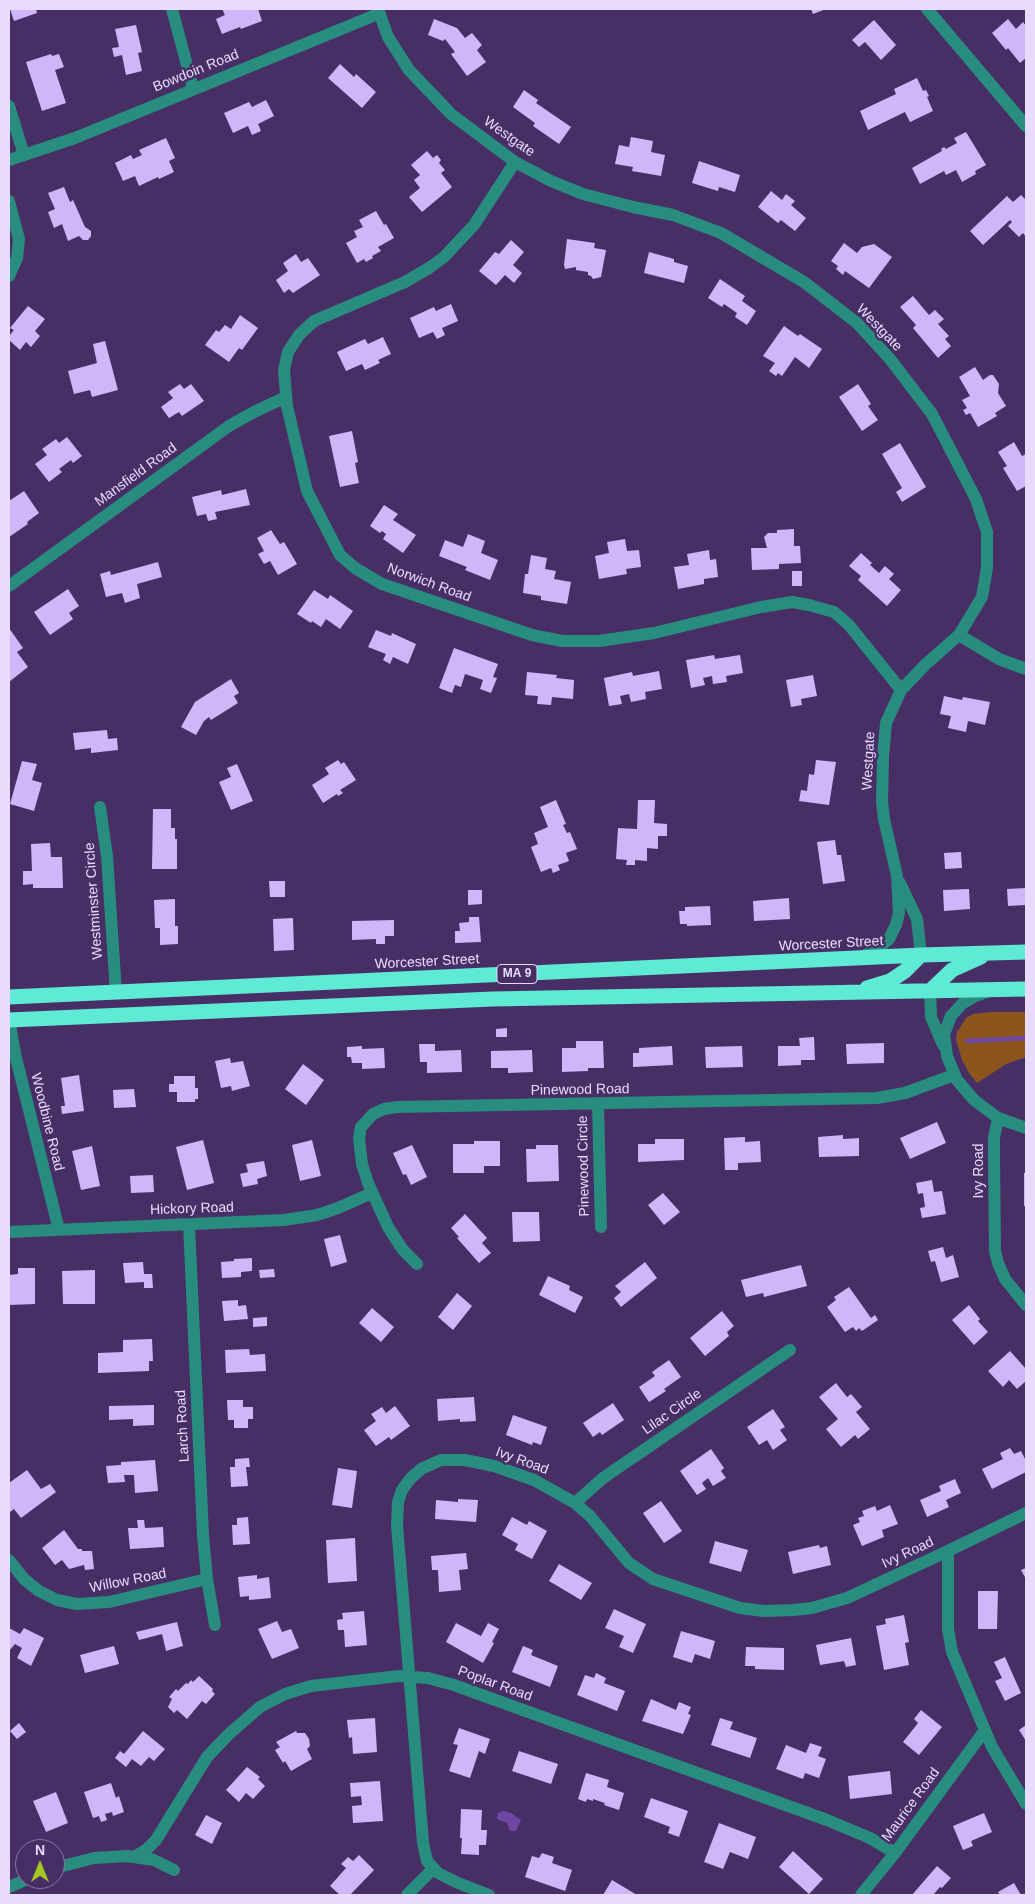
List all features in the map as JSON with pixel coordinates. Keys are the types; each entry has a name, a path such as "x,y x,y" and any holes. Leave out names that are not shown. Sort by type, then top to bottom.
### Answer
{"highway":[{"path":"930,991 944,976 960,966 1002,952"},
{"name":"Worcester Street","path":"9,998 921,955 1026,952"},
{"path":"841,994 863,990 890,981 905,971 921,955"},
{"name":"MA 9","path":"9,1020 492,999 841,994 1026,989"}],"street":[{"path":"172,9 193,88"},
{"path":"927,9 1026,126"},
{"name":"Bowdoin Road","path":"9,160 75,138 378,11"},
{"name":"Westgate","path":"378,11 388,37 409,70 451,114 516,162 551,181 583,194 673,215 721,233 804,282 857,323 890,359 932,414 976,499 987,532 987,568 982,597 959,636 926,664 901,690 886,723 882,781 884,819 897,876 898,919 889,939 878,948 857,959"},
{"path":"9,106 24,155"},
{"name":"Norwich Road","path":"516,162 469,232 437,262 405,282 322,317 303,330 294,341 286,357 284,370 286,397 307,492 340,556 355,568 382,584 532,636 562,641 599,641 654,633 761,607 792,602 809,604 834,612 850,625 901,690"},
{"path":"9,201 20,239 17,258 9,276"},
{"name":"Mansfield Road","path":"9,586 229,426 286,397"},
{"path":"959,636 999,659 1026,669"},
{"name":"Westminster Circle","path":"100,807 107,856 116,992"},
{"name":"Westgate","path":"897,876 916,919 921,955"},
{"path":"946,1050 945,1029 955,1011 975,996 995,990"},
{"path":"930,991 931,1017 946,1050 954,1075 968,1094 986,1111 998,1118 1026,1128"},
{"name":"Woodbine Road","path":"9,1020 16,1058 58,1230"},
{"name":"Pinewood Road","path":"417,1264 403,1250 392,1234 372,1193 362,1164 360,1132 368,1118 384,1109 396,1107 884,1098 914,1090 954,1075"},
{"name":"Pinewood Circle","path":"598,1104 600,1227"},
{"name":"Ivy Road","path":"998,1118 994,1151 995,1250 1005,1279 1026,1305"},
{"name":"Hickory Road","path":"9,1232 272,1221 306,1217 338,1208 372,1193"},
{"name":"Larch Road","path":"189,1224 202,1515 207,1579 215,1625"},
{"name":"Lilac Circle","path":"575,1503 603,1478 790,1350"},
{"name":"Ivy Road","path":"433,1869 426,1856 422,1836 397,1516 400,1496 410,1479 434,1461 448,1459 473,1461 528,1478 575,1503 590,1516 629,1563 646,1576 666,1585 748,1610 793,1610 836,1602 858,1594 1026,1512"},
{"path":"948,1551 948,1622 950,1644 984,1730 1005,1771 1026,1804"},
{"name":"Willow Road","path":"9,1560 24,1579 39,1591 57,1600 77,1604 110,1602 207,1579"},
{"name":"Poplar Road","path":"136,1856 156,1840 207,1757 229,1734 260,1707 285,1694 311,1686 409,1676 428,1678 454,1685 764,1796 858,1833 895,1853"},
{"name":"Maurice Road","path":"861,1895 895,1853 984,1730"},
{"path":"65,1865 94,1858 136,1856 154,1860 174,1870"},
{"path":"407,1895 433,1869 451,1880 489,1895"}],"shaded area":[{"path":"1026,1012 1026,1057 1006,1064 977,1083 962,1060 956,1040 957,1032 966,1018 973,1014"},
{"path":"503,1811 511,1813 521,1820 516,1831 510,1831 507,1823 497,1819 498,1813"}],"building":[{"path":"10,9 36,9 37,13 14,21"},
{"path":"222,9 258,9 262,21 222,34 216,19 225,15"},
{"path":"811,9 826,9 813,14"},
{"path":"434,19 457,28 465,38 472,33 482,45 477,50 486,62 467,76 451,54 455,52 445,39 443,41 428,35"},
{"path":"1008,19 1016,29 1023,22 1026,26 1026,58 1020,63 992,33"},
{"path":"874,20 896,45 881,60 865,42 859,47 852,40"},
{"path":"136,25 142,52 138,53 142,71 126,75 122,55 114,57 112,48 119,47 115,29"},
{"path":"51,54 52,56 59,54 64,67 55,70 66,103 42,111 26,62"},
{"path":"340,64 354,77 356,74 376,92 362,108 328,78"},
{"path":"917,78 923,91 926,90 929,96 927,97 933,111 910,122 905,112 868,130 860,111 896,94 894,89"},
{"path":"524,90 538,100 536,103 571,127 559,144 533,126 535,123 513,107"},
{"path":"266,100 274,116 258,124 261,131 252,135 248,126 233,133 224,113 249,102 252,107"},
{"path":"966,132 986,165 975,171 976,174 962,182 956,170 946,175 944,171 920,184 912,168 942,151 941,149 944,147 946,149 957,143 954,138"},
{"path":"631,137 653,141 651,152 665,155 661,176 632,171 633,167 615,164 619,145 629,147"},
{"path":"166,138 175,158 169,161 174,172 139,186 135,176 123,181 115,163 131,155 133,159 142,155 139,150"},
{"path":"427,151 433,158 437,155 441,160 439,163 445,170 441,173 452,187 422,212 409,197 420,188 414,180 420,175 411,165"},
{"path":"699,161 740,175 735,192 719,187 718,191 692,183"},
{"path":"64,187 70,202 73,200 85,227 91,231 91,236 88,240 83,240 79,236 68,241 62,224 54,228 48,212 55,209 48,193"},
{"path":"771,191 782,200 786,194 795,201 791,205 806,218 795,231 781,220 778,223 758,207"},
{"path":"1021,195 1026,200 1026,237 1023,233 1019,237 1008,226 1012,222 1010,220 983,245 970,231 1007,196 1013,202"},
{"path":"376,211 394,238 378,247 381,251 372,256 373,258 366,262 364,259 357,263 346,243 357,237 354,231 363,227 359,220"},
{"path":"567,239 595,243 594,248 606,250 601,277 593,279 588,275 588,272 576,270 576,267 565,269"},
{"path":"511,240 524,252 513,265 522,273 514,283 505,275 496,285 479,271 495,252 499,254"},
{"path":"844,243 857,253 862,247 874,244 892,257 869,288 845,271 843,275 836,269 838,266 831,261"},
{"path":"649,252 674,259 674,262 688,266 684,283 644,273"},
{"path":"296,254 301,262 308,258 320,275 293,293 289,289 284,293 276,280 288,271 283,263"},
{"path":"720,279 745,296 742,301 756,311 747,325 735,317 737,313 724,304 722,307 708,298"},
{"path":"913,296 929,315 935,310 944,319 938,324 949,336 945,339 951,346 938,358 913,328 916,325 900,307"},
{"path":"451,304 458,321 442,328 445,335 437,339 433,332 419,338 410,318 434,307 436,311"},
{"path":"28,306 45,319 35,331 40,336 31,347 26,342 20,350 9,340 9,336 14,330 10,328"},
{"path":"240,315 258,328 242,350 239,348 229,362 205,345 216,330 219,332 225,325 231,329"},
{"path":"784,326 822,349 809,368 795,357 782,376 778,373 776,376 769,371 775,363 763,356"},
{"path":"383,337 391,354 378,360 380,363 365,370 362,364 346,371 337,352 365,339 368,344"},
{"path":"105,341 118,390 92,397 90,390 74,394 68,371 97,363 93,344"},
{"path":"975,367 983,380 993,375 999,384 998,393 1006,406 995,413 997,416 978,427 970,413 966,415 963,410 967,408 962,400 970,396 959,377"},
{"path":"180,384 184,389 191,384 204,401 182,416 179,412 169,418 161,407 173,398 168,392"},
{"path":"858,384 871,404 868,406 878,420 862,431 839,397"},
{"path":"352,431 358,462 355,463 359,483 340,487 329,436"},
{"path":"67,437 82,456 73,463 71,460 59,469 62,472 49,482 35,464 47,455 42,449 56,439 59,443"},
{"path":"1014,442 1022,456 1026,454 1026,486 1017,491 1003,468 1007,466 998,452"},
{"path":"900,443 926,487 902,502 896,492 902,488 882,454"},
{"path":"246,489 250,505 215,512 217,519 208,521 206,514 197,516 192,497 221,490 222,495"},
{"path":"24,491 39,513 27,522 28,524 9,537 9,501"},
{"path":"384,505 398,514 393,520 416,535 403,553 383,539 386,534 382,531 380,533 370,526"},
{"path":"794,529 794,546 800,546 801,563 779,564 779,569 752,570 751,548 767,548 764,537 768,533 777,533 777,530"},
{"path":"271,530 280,544 284,542 297,564 278,575 270,561 264,564 258,554 264,551 257,538"},
{"path":"468,534 485,541 481,553 498,560 490,580 465,570 467,567 439,556 445,540 463,547"},
{"path":"625,539 627,551 639,550 641,567 626,569 627,574 599,579 595,556 609,553 607,542"},
{"path":"709,550 710,560 716,559 718,577 704,579 704,584 678,589 674,567 689,565 687,554"},
{"path":"861,553 879,573 885,566 894,574 889,579 901,590 887,606 858,580 861,576 849,566"},
{"path":"531,555 547,558 545,569 556,571 554,579 571,582 567,604 541,600 541,596 523,593 525,574 528,574"},
{"path":"158,562 162,577 137,584 140,598 125,603 122,593 106,597 100,574 110,571 111,575"},
{"path":"792,571 802,571 802,586 792,586"},
{"path":"68,589 79,606 69,613 73,619 50,635 34,612"},
{"path":"314,590 328,599 330,595 353,611 340,629 326,619 321,627 297,614"},
{"path":"9,628 23,648 17,652 28,667 9,682"},
{"path":"376,630 391,636 392,633 416,644 408,664 393,657 390,664 383,660 386,654 368,647"},
{"path":"454,648 498,664 493,677 497,678 491,693 480,689 483,680 465,674 461,687 455,685 452,693 439,688"},
{"path":"714,655 715,659 740,655 743,673 726,676 727,682 713,684 712,676 703,678 705,685 691,688 686,660"},
{"path":"659,671 662,689 645,692 646,699 631,702 629,694 620,696 622,704 609,706 604,678 632,672 633,676"},
{"path":"527,672 557,675 556,678 574,680 573,699 552,697 551,705 537,704 538,696 525,695"},
{"path":"813,675 817,696 801,699 802,705 791,707 786,680"},
{"path":"231,679 239,693 234,696 238,703 211,720 209,717 204,721 196,735 181,727 195,702"},
{"path":"944,696 962,700 963,697 990,702 985,725 968,721 966,732 948,728 951,716 940,714"},
{"path":"107,730 108,739 117,738 118,750 91,753 91,748 75,750 73,733"},
{"path":"338,760 341,764 344,762 356,780 340,790 343,793 338,796 337,794 323,803 312,785 329,774 325,768"},
{"path":"816,760 836,762 829,805 799,801 801,790 807,791 809,774 814,775"},
{"path":"22,761 37,764 32,780 42,783 34,811 10,804"},
{"path":"237,764 253,801 231,810 219,782 231,777 227,768"},
{"path":"556,800 566,824 563,825 567,833 570,832 577,849 566,853 569,861 558,865 560,870 553,873 551,868 541,872 531,847 538,844 534,833 548,827 540,807"},
{"path":"638,800 655,800 654,823 667,824 667,836 658,836 658,849 647,848 647,861 635,860 635,865 626,865 627,860 616,859 618,828 637,829"},
{"path":"153,809 171,809 171,828 175,828 175,839 177,839 177,869 152,869"},
{"path":"835,840 837,855 841,855 845,881 823,884 817,842"},
{"path":"50,843 51,857 62,857 63,888 33,888 33,884 23,885 23,871 32,871 31,844"},
{"path":"961,852 962,868 945,869 944,853"},
{"path":"269,881 285,881 285,897 270,897"},
{"path":"1026,888 1026,905 1008,906 1007,889"},
{"path":"969,889 970,909 944,911 943,890"},
{"path":"468,890 482,890 482,904 468,905"},
{"path":"789,898 790,919 754,921 753,901"},
{"path":"175,899 175,926 178,926 178,944 160,945 160,928 155,928 154,900"},
{"path":"710,906 711,925 687,926 687,924 680,924 679,911 685,911 685,907"},
{"path":"469,917 479,917 481,942 455,943 455,931 460,931 459,923 469,922"},
{"path":"293,918 294,950 274,951 273,919"},
{"path":"394,920 394,936 385,936 385,944 376,944 376,939 352,940 352,921"},
{"path":"507,1028 507,1037 496,1037 496,1029"},
{"path":"814,1037 815,1060 801,1060 801,1065 778,1066 778,1046 800,1046 799,1038"},
{"path":"576,1041 603,1041 604,1068 588,1068 588,1071 562,1072 562,1048 576,1048"},
{"path":"884,1043 884,1063 847,1064 846,1044"},
{"path":"419,1044 435,1044 435,1051 461,1050 462,1072 427,1073 427,1062 420,1062"},
{"path":"362,1046 362,1049 384,1048 385,1068 362,1069 362,1063 352,1063 351,1057 347,1057 347,1047"},
{"path":"672,1046 673,1065 633,1067 633,1053 639,1053 639,1048"},
{"path":"742,1046 743,1067 706,1068 705,1047"},
{"path":"532,1050 533,1072 508,1073 508,1068 491,1068 491,1051"},
{"path":"230,1058 231,1063 243,1061 250,1086 232,1091 231,1086 221,1088 215,1061"},
{"path":"303,1064 324,1080 306,1105 285,1089"},
{"path":"79,1075 84,1111 62,1114 61,1106 65,1106 61,1078"},
{"path":"174,1076 195,1076 195,1088 198,1088 198,1099 195,1099 195,1102 177,1102 177,1092 169,1092 169,1084 174,1084"},
{"path":"134,1089 136,1107 114,1108 113,1090"},
{"path":"937,1122 946,1143 910,1159 900,1138"},
{"path":"843,1135 843,1139 859,1138 859,1156 819,1157 818,1137"},
{"path":"745,1137 745,1142 760,1141 761,1162 738,1163 738,1170 725,1170 724,1138"},
{"path":"655,1139 684,1139 684,1160 638,1162 638,1144 655,1144"},
{"path":"203,1140 214,1183 187,1190 176,1147"},
{"path":"312,1140 321,1176 300,1181 292,1145"},
{"path":"474,1141 500,1141 500,1166 484,1166 484,1173 453,1173 453,1144 474,1144"},
{"path":"412,1145 427,1177 411,1185 406,1174 403,1175 393,1153"},
{"path":"536,1145 558,1145 559,1181 527,1182 526,1149 536,1149"},
{"path":"92,1146 100,1186 81,1190 72,1151"},
{"path":"264,1161 267,1176 257,1179 258,1184 243,1187 240,1174 248,1172 246,1164"},
{"path":"1024,1173 1026,1173 1026,1206 1024,1206"},
{"path":"153,1175 154,1192 131,1193 130,1176"},
{"path":"932,1180 934,1192 942,1191 946,1214 922,1218 920,1208 925,1207 923,1193 918,1194 916,1183"},
{"path":"663,1193 680,1212 664,1225 648,1205"},
{"path":"512,1212 539,1212 540,1241 513,1242"},
{"path":"465,1214 487,1238 482,1243 491,1253 479,1263 457,1238 459,1237 451,1228"},
{"path":"340,1235 347,1262 331,1267 324,1239"},
{"path":"943,1247 946,1258 953,1255 959,1277 941,1282 935,1261 931,1262 928,1251"},
{"path":"252,1258 252,1271 241,1272 241,1277 222,1278 221,1262"},
{"path":"143,1262 144,1274 152,1274 153,1288 144,1288 144,1282 125,1283 123,1263"},
{"path":"645,1262 657,1278 621,1307 614,1298 621,1292 615,1286"},
{"path":"801,1265 807,1286 764,1297 763,1293 746,1297 741,1280"},
{"path":"18,1268 35,1268 35,1304 9,1305 9,1275 18,1274"},
{"path":"274,1269 275,1277 260,1278 259,1270"},
{"path":"95,1270 95,1304 63,1304 62,1271"},
{"path":"548,1276 570,1286 569,1290 583,1297 575,1313 539,1295"},
{"path":"849,1287 871,1318 875,1315 878,1320 862,1331 859,1328 856,1331 853,1327 845,1332 827,1307 836,1300 834,1297"},
{"path":"457,1293 472,1306 453,1330 438,1317"},
{"path":"238,1300 238,1306 246,1305 248,1319 224,1321 222,1301"},
{"path":"969,1305 980,1319 978,1321 988,1332 974,1345 952,1320"},
{"path":"372,1308 394,1327 381,1342 359,1323"},
{"path":"722,1311 734,1326 727,1332 729,1336 705,1356 690,1338"},
{"path":"267,1317 267,1326 253,1327 253,1318"},
{"path":"152,1339 153,1361 149,1361 149,1371 98,1373 98,1353 123,1352 123,1340"},
{"path":"249,1349 250,1355 265,1354 266,1371 226,1373 225,1350"},
{"path":"1010,1351 1026,1369 1026,1381 1017,1389 1009,1380 1003,1387 988,1371"},
{"path":"669,1360 681,1377 664,1389 666,1391 649,1402 639,1387 655,1376 652,1372"},
{"path":"836,1383 847,1397 851,1394 862,1407 856,1412 870,1429 858,1439 855,1435 841,1447 826,1429 838,1419 819,1397"},
{"path":"474,1397 476,1421 460,1422 460,1419 438,1421 437,1399"},
{"path":"227,1400 243,1400 243,1407 253,1407 253,1419 248,1419 248,1428 234,1428 234,1420 228,1420"},
{"path":"613,1403 624,1420 602,1435 600,1432 593,1437 583,1423"},
{"path":"154,1405 154,1425 133,1426 133,1419 109,1420 109,1406"},
{"path":"395,1406 410,1426 391,1440 389,1437 376,1446 364,1430 376,1421 371,1414 382,1407 386,1413"},
{"path":"773,1409 785,1427 780,1430 787,1440 773,1450 767,1440 759,1445 747,1427"},
{"path":"513,1415 547,1427 541,1445 533,1442 532,1445 506,1435"},
{"path":"1010,1448 1014,1454 1021,1451 1026,1461 1026,1472 992,1489 982,1469 1003,1459 1000,1453"},
{"path":"711,1449 724,1468 721,1471 726,1478 713,1486 708,1478 702,1483 706,1489 697,1495 680,1471"},
{"path":"249,1458 250,1467 246,1467 248,1486 231,1487 230,1467 235,1467 235,1459"},
{"path":"155,1460 158,1491 135,1493 134,1475 124,1475 125,1482 108,1483 106,1466 121,1465 121,1462"},
{"path":"338,1468 357,1471 352,1508 332,1505"},
{"path":"27,1470 41,1489 50,1484 56,1492 21,1518 14,1509 10,1512 9,1510 9,1483"},
{"path":"955,1479 961,1493 946,1500 949,1507 927,1517 920,1500 941,1491 939,1486"},
{"path":"458,1499 478,1500 476,1522 435,1519 436,1500 458,1502"},
{"path":"661,1501 682,1531 664,1543 643,1513"},
{"path":"890,1505 898,1524 882,1530 884,1537 862,1546 853,1525 860,1522 858,1518 864,1516 862,1511 875,1506 877,1511"},
{"path":"248,1517 250,1544 233,1545 232,1525 237,1525 237,1518"},
{"path":"512,1517 527,1525 529,1521 547,1531 532,1559 515,1550 518,1544 502,1535"},
{"path":"137,1520 144,1520 145,1528 163,1527 164,1547 130,1549 128,1528 138,1528"},
{"path":"64,1530 78,1549 92,1551 94,1569 85,1570 84,1565 69,1569 62,1560 55,1565 42,1548"},
{"path":"355,1538 357,1581 328,1583 326,1540"},
{"path":"715,1541 748,1550 741,1572 709,1563"},
{"path":"819,1545 820,1548 827,1546 831,1565 793,1574 788,1552"},
{"path":"466,1553 468,1569 459,1570 461,1590 439,1592 438,1570 432,1570 431,1556"},
{"path":"559,1564 592,1583 581,1600 549,1581"},
{"path":"1026,1568 1026,1579 1021,1570"},
{"path":"257,1575 257,1579 269,1577 271,1598 249,1600 249,1596 240,1597 238,1577"},
{"path":"978,1591 998,1591 997,1629 978,1629"},
{"path":"614,1609 646,1624 633,1653 619,1647 624,1636 605,1628"},
{"path":"364,1611 367,1645 345,1647 344,1630 338,1630 337,1620 343,1619 342,1613"},
{"path":"904,1615 909,1642 905,1643 909,1665 884,1670 876,1626 886,1624 885,1619"},
{"path":"277,1621 282,1632 291,1629 299,1648 272,1659 258,1629"},
{"path":"177,1622 183,1646 166,1651 162,1634 139,1640 136,1632"},
{"path":"456,1623 481,1636 488,1623 499,1629 483,1663 446,1642"},
{"path":"9,1628 20,1634 24,1628 44,1638 31,1666 17,1658 22,1648 15,1644 9,1651"},
{"path":"681,1631 715,1641 710,1659 695,1654 692,1663 673,1657"},
{"path":"851,1638 856,1665 846,1667 844,1661 820,1665 816,1645"},
{"path":"114,1646 119,1664 85,1673 80,1655"},
{"path":"523,1646 533,1650 531,1655 558,1666 550,1687 512,1672"},
{"path":"746,1647 784,1648 784,1670 755,1669 755,1666 745,1666"},
{"path":"1005,1657 1021,1693 1005,1701 995,1681 1002,1678 994,1662"},
{"path":"596,1673 606,1678 604,1683 625,1691 617,1711 577,1695 585,1675 594,1678"},
{"path":"199,1676 213,1689 212,1691 215,1694 206,1704 202,1701 187,1719 177,1710 174,1713 168,1707 172,1699 169,1697 176,1689 178,1691 186,1683 188,1684 191,1680 193,1682"},
{"path":"651,1699 676,1710 679,1702 691,1707 688,1714 691,1715 683,1734 642,1721"},
{"path":"921,1710 942,1727 919,1755 903,1742 918,1723 914,1719"},
{"path":"375,1718 377,1752 353,1754 352,1737 349,1738 347,1720"},
{"path":"720,1718 733,1722 730,1729 757,1738 750,1758 711,1745"},
{"path":"19,1723 26,1732 17,1739 10,1731"},
{"path":"1026,1725 1026,1741 1019,1730"},
{"path":"459,1728 490,1739 485,1754 479,1751 470,1778 449,1771 458,1745 453,1744"},
{"path":"143,1731 165,1749 154,1761 149,1757 141,1766 132,1759 126,1767 115,1758 120,1751 124,1754"},
{"path":"296,1731 297,1733 305,1733 309,1739 310,1746 307,1749 312,1759 291,1771 285,1761 283,1763 275,1750 280,1747 276,1742"},
{"path":"810,1743 822,1747 818,1756 826,1759 819,1778 805,1773 803,1779 776,1769 786,1745 806,1753"},
{"path":"519,1751 558,1764 551,1784 512,1771"},
{"path":"247,1767 260,1777 258,1779 265,1786 253,1799 246,1793 239,1802 226,1790"},
{"path":"890,1771 892,1794 850,1799 848,1776"},
{"path":"586,1773 609,1780 607,1787 624,1793 619,1810 593,1799 593,1801 587,1799 586,1802 578,1799"},
{"path":"380,1781 383,1821 353,1823 352,1806 362,1805 361,1796 351,1797 350,1783"},
{"path":"111,1783 116,1798 119,1796 124,1812 113,1816 112,1812 105,1814 107,1820 101,1822 99,1816 93,1818 84,1792"},
{"path":"56,1792 68,1823 46,1832 33,1801"},
{"path":"651,1798 688,1811 679,1837 668,1833 670,1827 644,1817"},
{"path":"461,1809 482,1810 481,1830 487,1830 486,1845 479,1845 479,1855 461,1854"},
{"path":"984,1813 992,1832 971,1841 973,1846 963,1850 953,1826"},
{"path":"206,1815 222,1823 212,1844 195,1835"},
{"path":"719,1823 756,1837 748,1859 730,1852 723,1869 704,1862"},
{"path":"793,1851 823,1879 809,1894 779,1867"},
{"path":"542,1853 554,1857 552,1863 572,1870 565,1891 525,1877 532,1856 539,1858"},
{"path":"359,1855 374,1870 350,1895 340,1895 330,1886 346,1868 341,1864 348,1857 353,1861"},
{"path":"937,1866 951,1878 933,1895 912,1895"},
{"path":"612,1880 637,1895 603,1895"},
{"path":"1014,1883 1021,1895 1000,1895 998,1892"}],"waterway":[{"path":"967,1041 1026,1038"}]}
